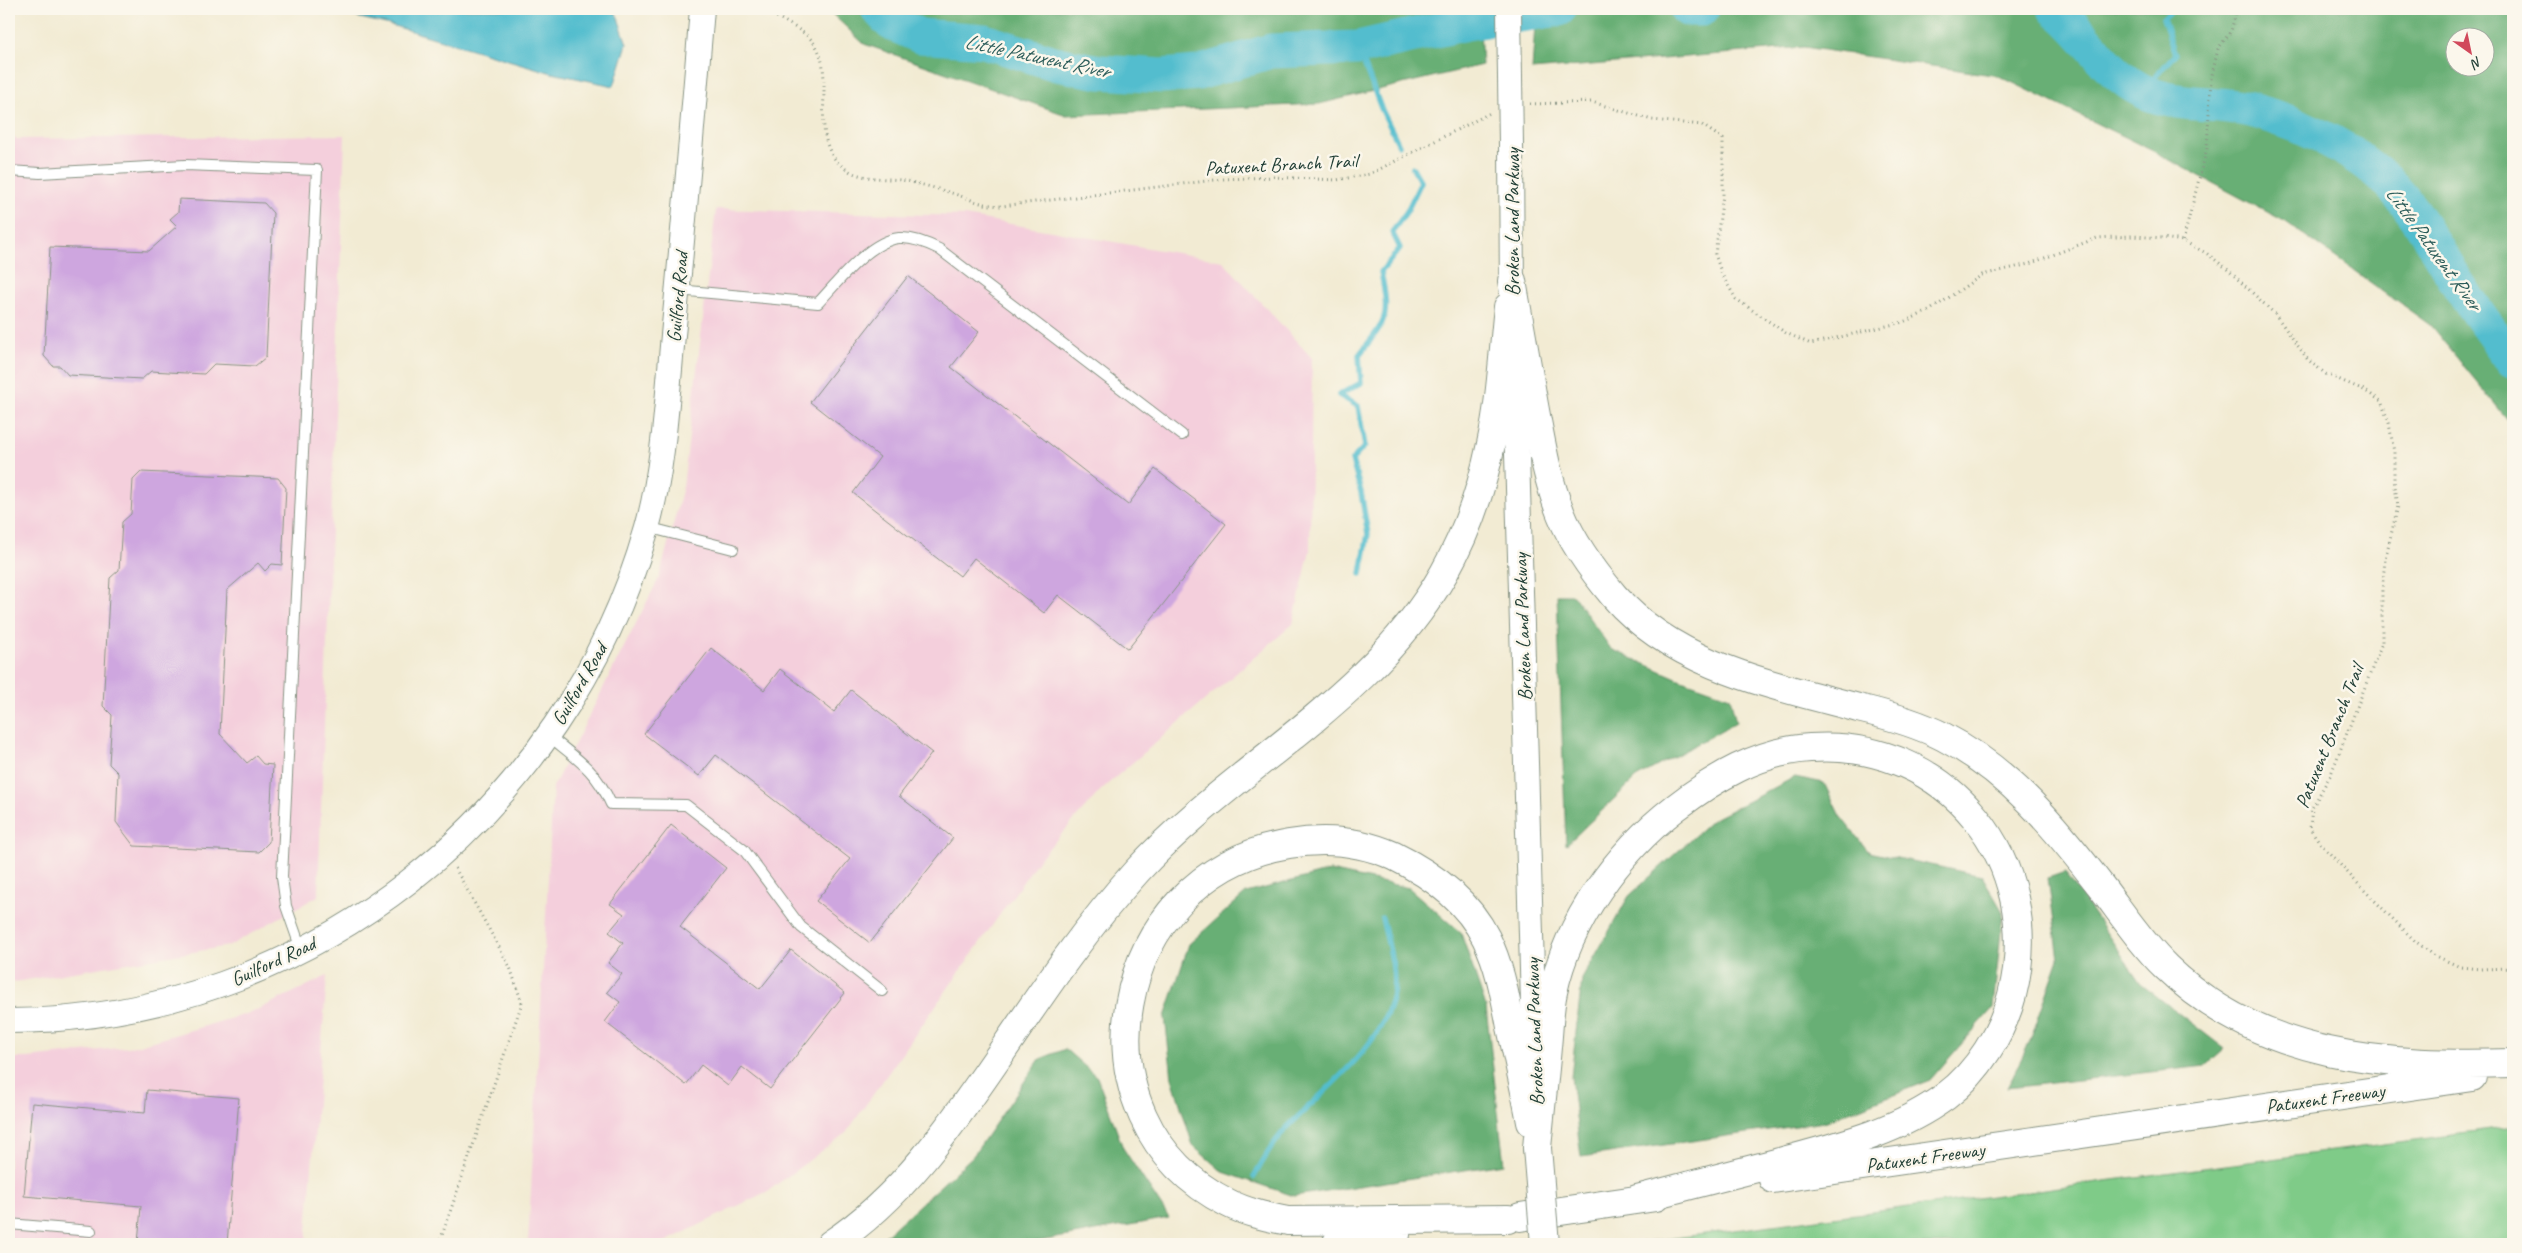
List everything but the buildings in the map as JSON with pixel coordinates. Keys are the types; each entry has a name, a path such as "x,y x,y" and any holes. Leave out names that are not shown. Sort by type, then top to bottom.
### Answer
{"main road":[{"path":"1512,281 1547,474 1562,517 1586,560 1616,599 1652,630 1693,656 1735,673 1909,721 1946,738 1984,762 2017,787 2049,821 2165,967 2206,999 2239,1021 2298,1045 2347,1055 2452,1065 2513,1063"},
{"path":"831,1244 885,1200 952,1124 1058,970 1138,870 1180,830 1351,685 1387,651 1415,618 1444,573 1469,521 1491,444 1512,281"},
{"path":"1537,1148 1552,994 1564,957 1581,920 1602,884 1630,850 1662,818 1694,794 1730,772 1764,756 1806,748 1837,747 1869,751 1900,762 1931,778 1958,800 1982,825 2008,871 2020,924 2019,955 2015,982 2006,1014 1987,1049 1972,1071 1949,1093 1922,1112 1867,1137 1637,1199"},
{"path":"1508,1219 1288,1221 1260,1216 1228,1203 1201,1186 1182,1169 1159,1143 1144,1117 1133,1086 1127,1054 1127,1022 1133,985 1144,952 1164,919 1181,899 1206,878 1236,860 1270,847 1311,840 1348,842 1379,850 1416,867 1444,886 1468,910 1485,937 1500,973 1537,1148"},
{"name":"Patuxent Freeway","path":"1336,1244 2513,1071"},
{"name":"Broken Land Parkway","path":"1537,1148 1545,1244"}],"street":[{"name":"Broken Land Parkway","path":"1509,9 1512,281 1537,1148"},
{"name":"Guilford Road","path":"9,1021 61,1018 122,1010 177,998 226,983 302,950 375,907 410,882 446,852 512,784 549,736 574,696 620,607 647,527 662,450 702,11"}],"lane":[{"path":"9,171 40,173 176,165 317,170 282,877 286,906 302,950"},
{"path":"678,290 818,303 863,256 882,244 897,238 924,242 940,249 1182,435"},
{"path":"647,527 733,549"},
{"path":"549,736 591,770 602,783 612,804 686,805 744,850 801,927 882,990"},
{"path":"9,1224 91,1231"}],"path":[{"name":"Patuxent Branch Trail","path":"764,9 814,43 821,61 823,82 822,120 829,147 840,163 852,173 905,180 949,192 982,206 1002,206 1223,179 1275,177 1336,180 1370,174 1483,114 1492,112"},
{"path":"2183,241 2207,148 2211,79 2218,49 2231,30 2237,9"},
{"name":"Patuxent Branch Trail","path":"1521,106 1549,102 1592,102 1652,120 1702,125 1723,139 1723,195 1715,254 1722,275 1736,299 1786,333 1811,344 1903,322 1929,311 1982,275 2029,264 2096,238 2132,236 2183,241 2206,253 2226,268 2275,314 2308,360 2326,374 2364,390 2381,401 2389,423 2394,452 2394,480 2398,506 2385,560 2382,591 2382,643 2332,774 2312,808 2310,828 2320,843 2361,887 2415,941 2434,955 2460,967 2480,969 2513,968"},
{"path":"439,1244 522,1003 510,967 446,852"}],"shaded area":[{"path":"9,135 17,139 345,135 318,896 229,946 9,983"},
{"path":"716,209 965,216 1223,261 1312,358 1310,550 1293,624 1102,789 1039,859 846,1133 768,1191 667,1241 655,1244 528,1244 553,787 659,578 683,487"},
{"path":"327,976 306,1244 9,1244 9,1058 28,1058 136,1046 253,1012"}],"green space":[{"path":"827,9 1479,9 1482,65 1319,104 1066,115 864,44"},
{"path":"1536,9 2513,9 2513,426 2430,325 2286,222 2151,150 1999,76 1804,47 1532,70"},
{"path":"1557,595 1573,595 1611,649 1679,679 1730,697 1736,722 1636,778 1566,845"},
{"path":"1795,777 1824,783 1840,816 1869,852 1982,876 2003,912 1993,1008 1930,1080 1824,1122 1581,1157 1571,1077 1582,979 1629,896 1712,820"},
{"path":"1330,871 1409,888 1461,933 1486,1007 1504,1164 1294,1196 1223,1172 1193,1146 1172,1078 1165,1017 1189,944 1246,893"},
{"path":"2065,872 2142,985 2225,1049 2206,1066 2007,1088 2030,1041 2059,959 2048,878"},
{"path":"1065,1049 1097,1077 1123,1148 1169,1218 1023,1244 884,1244 883,1238 973,1156 1040,1059"},
{"path":"2513,1127 2513,1244 1629,1244"}],"water":[{"path":"337,9 611,9 617,15 627,44 614,86 552,73 394,26 344,14"}],"waterway":[{"name":"Little Patuxent River","path":"878,9 891,23 920,36 984,41 1057,64 1100,72 1162,76 1198,73 1271,51 1358,48 1467,23 1559,9"},
{"name":"Little Patuxent River","path":"1687,9 1702,9"},
{"name":"Little Patuxent River","path":"2055,9 2077,29 2118,74 2143,91 2182,102 2238,107 2284,120 2332,142 2376,171 2389,183 2412,211 2466,297 2513,361"},
{"path":"2143,91 2175,54 2163,18 2174,9"},
{"path":"1358,48 1381,108 1399,145"},
{"path":"1361,574 1368,534 1361,492 1352,460 1365,446 1358,406 1339,395 1361,383 1359,355 1376,333 1384,318 1385,300 1381,272 1400,248 1392,232 1407,211 1421,182 1413,168"},
{"path":"1254,1177 1267,1153 1283,1132 1364,1051 1387,1013 1393,993 1394,975 1382,918"}]}
